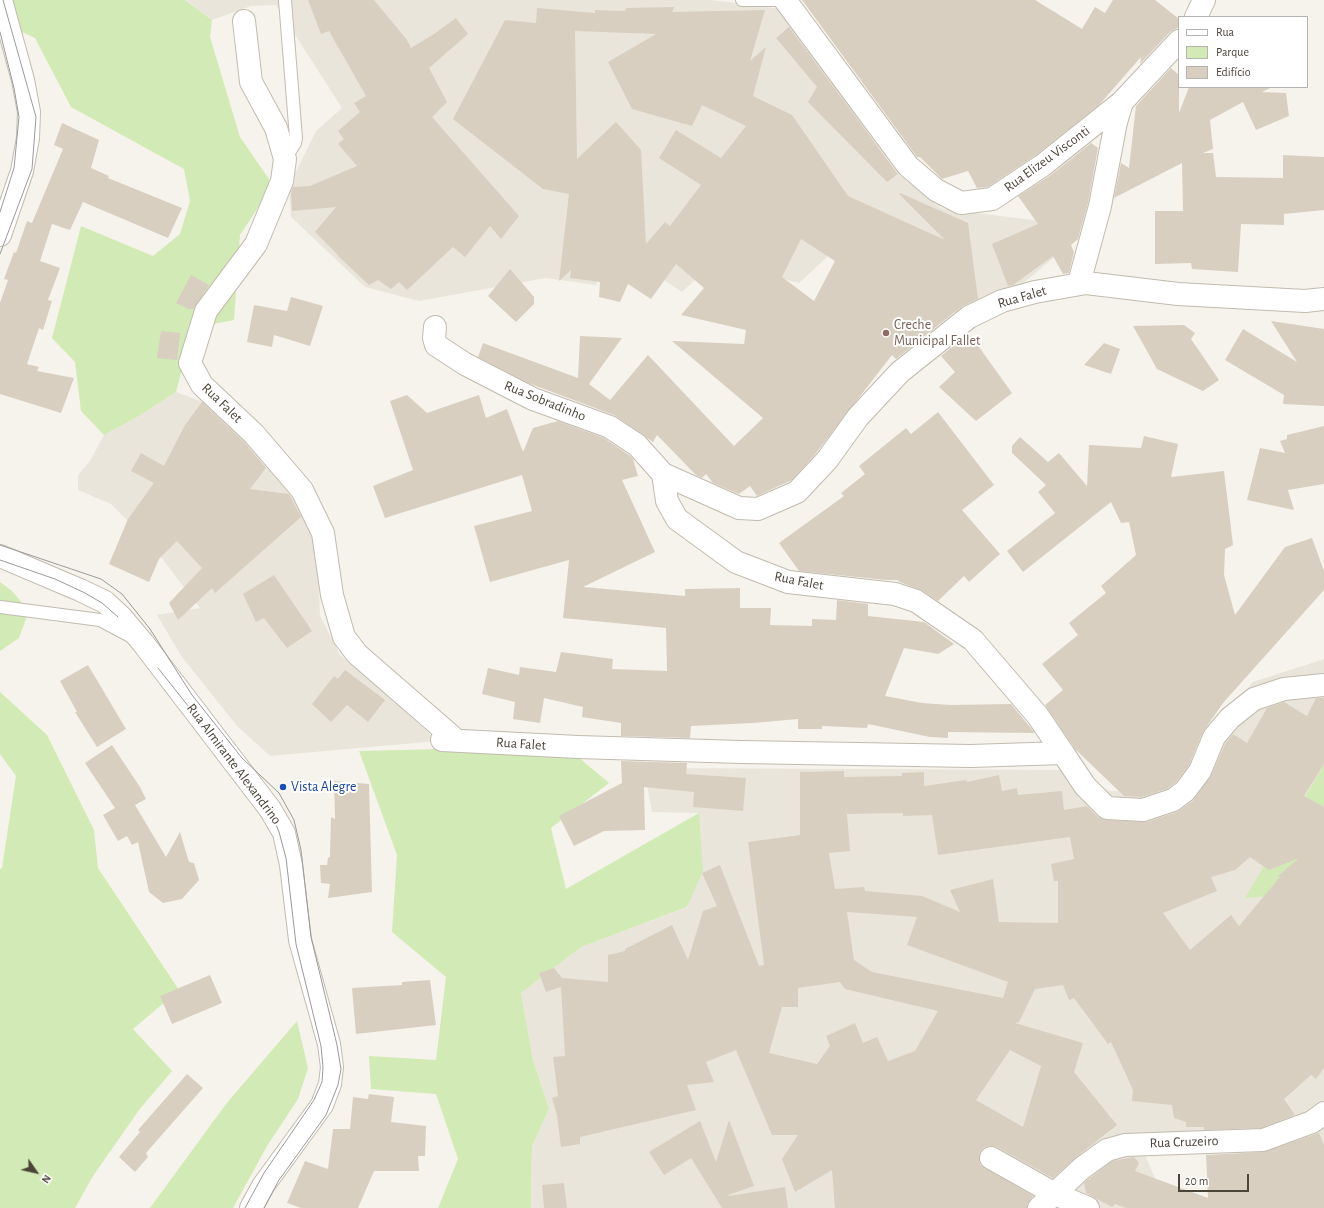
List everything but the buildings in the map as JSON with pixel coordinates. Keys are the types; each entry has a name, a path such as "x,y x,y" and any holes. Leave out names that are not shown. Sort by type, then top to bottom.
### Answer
{"street":[{"name":"Rua Elizeu Visconti","path":"785,0 908,166 936,190 961,203 992,199 1043,165 1122,102 1178,42"},
{"path":"1196,16 1204,0"},
{"path":"0,235 22,171 28,138 29,112 3,9"},
{"name":"Rua Falet","path":"244,21 251,82 276,128 285,159 282,181 256,244 206,311 190,363 202,385 254,434 306,496 323,534 332,596 344,637 357,654 449,740 578,747 741,752 971,756 1063,753"},
{"path":"1079,283 1100,206 1116,122 1122,102"},
{"name":"Rua Falet","path":"663,474 739,508 758,509 797,492 827,460 858,417 900,372 969,317 1002,301 1035,292 1079,283 1178,294 1305,301 1324,299"},
{"name":"Rua Sobradinho","path":"435,327 434,338 436,344 465,364 533,399 610,427 637,445 663,474"},
{"name":"Rua Falet","path":"663,474 667,501 677,519 736,562 788,582 895,594 923,605 974,640 1038,716 1063,753"},
{"name":"Rua Almirante Alexandrino","path":"0,556 105,602 122,618 143,643 270,809 284,833 291,865 300,940 329,1044 331,1072 330,1084 322,1105 263,1186 251,1208"},
{"path":"1063,753 1085,786 1107,808 1142,810 1173,800 1185,791 1200,771 1214,737 1230,718 1254,699 1284,689 1324,685"},
{"name":"Rua Cruzeiro","path":"1047,1201 1082,1168 1107,1150 1125,1145 1263,1140 1312,1122 1324,1113"},
{"path":"991,1158 1047,1201 1088,1208"}],"lane":[{"path":"285,0 296,138 295,143 285,159"},
{"path":"742,0 785,0"},
{"path":"0,607 100,620 143,643"}],"shaded area":[{"path":"186,0 710,0 778,9 842,94 894,171 943,209 1050,222 1066,247 993,309 961,314 953,311 839,246 799,283 764,274 726,250 682,292 655,274 607,253 596,285 546,278 419,301 365,287 291,217 289,186 316,131 342,108 276,5 251,6 212,20"},
{"path":"176,392 224,410 269,461 311,525 318,569 320,616 340,655 385,692 437,741 270,756 237,726 182,657 157,615 200,608 151,544 111,504 78,490 78,475 90,461 104,435 139,416"},
{"path":"1324,659 1324,1186 1263,1205 1245,1137 1138,1139 1168,1208 531,1208 532,1146 549,1109 533,1060 521,993 581,947 688,907 699,813 652,812 644,768 1068,770 1109,791 1159,792 1179,777 1219,721 1253,682"}],"green space":[{"path":"0,0 185,0 212,20 210,37 240,137 273,185 240,235 234,320 193,328 176,392 139,416 104,435 81,411 75,362 52,338 81,226 153,256 180,234 190,201 184,169 71,107 35,38 0,22"},
{"path":"0,582 12,591 29,611 19,638 0,651"},
{"path":"0,692 47,735 94,830 98,868 179,990 133,1029 172,1071 139,1110 93,1176 75,1208 0,1208 0,869 2,868 16,776 0,754"},
{"path":"565,746 609,783 551,828 566,889 699,813 703,871 687,907 581,947 521,993 533,1060 549,1109 532,1146 531,1208 438,1208 458,1159 436,1094 371,1089 369,1056 436,1060 446,977 392,932 397,855 359,751"},
{"path":"1324,765 1324,892 1245,898"},
{"path":"297,1021 308,1068 298,1099 267,1146 233,1208 150,1208 226,1104"}],"tram line":[{"path":"0,254 32,169 36,117 3,0"},
{"path":"0,32 14,88 19,117 14,168 0,212"},
{"path":"0,545 101,579 122,594 150,629 192,695 242,758 279,793 294,820 301,850 311,937 337,1045 341,1069 338,1085 326,1115 279,1180 264,1208"},
{"path":"0,560 55,579 85,593 102,603 118,617"},
{"path":"158,668 269,808 279,832 286,858 296,944 321,1046 323,1067 322,1082 314,1100 264,1173 245,1208"}],"place":[{"name":"Creche Municipal Fallet","path":"886,333"},
{"name":"Vista Alegre","path":"283,787"}]}
